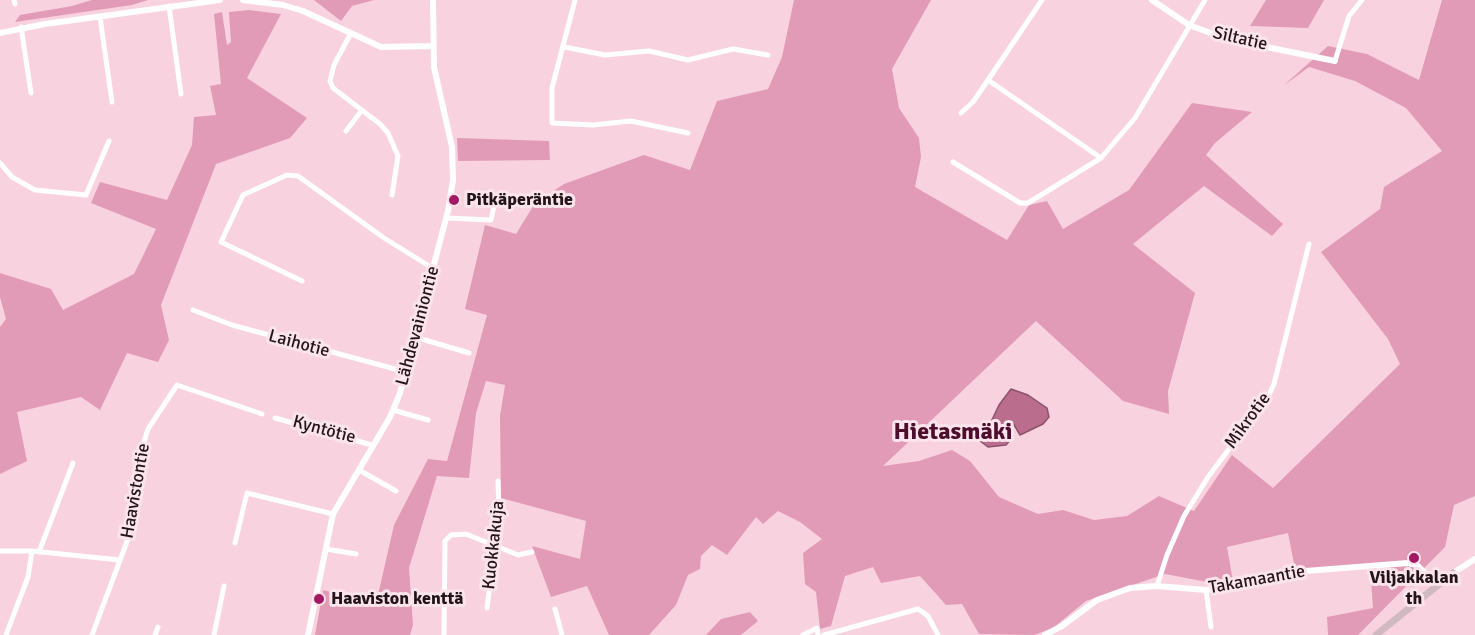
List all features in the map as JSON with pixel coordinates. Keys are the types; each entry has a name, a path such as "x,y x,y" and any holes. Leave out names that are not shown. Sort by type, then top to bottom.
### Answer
{"main road":[{"path":"1376,635 1453,573"}],"street":[{"path":"0,33 21,27 100,17 191,1 220,0"},
{"path":"243,0 283,5 303,11 381,47 432,46"},
{"name":"Lähdevainiontie","path":"308,635 333,514 393,410 406,372 446,218 453,180 452,147 438,96 432,46 433,0"},
{"path":"575,0 552,88 552,123 593,124 631,120 688,133"},
{"path":"961,113 973,102 1042,0"},
{"name":"Siltatie","path":"1152,0 1189,25 1227,39 1335,61"},
{"path":"953,162 1020,203 1028,203 1101,158 1135,118 1205,0"},
{"path":"1335,61 1346,23 1362,0"},
{"path":"169,6 181,94"},
{"path":"100,17 112,102"},
{"path":"21,27 31,93"},
{"path":"351,33 334,65 330,81 333,88 380,124 394,145 398,168 392,195"},
{"path":"564,47 605,55 649,51 688,60 733,49 768,55"},
{"path":"988,80 1101,158"},
{"path":"346,131 362,110"},
{"path":"0,164 12,177 34,190 86,195 109,141"},
{"path":"302,281 221,242 243,195 287,175 298,176 377,233 434,269"},
{"path":"446,218 491,220 496,196"},
{"name":"Mikrotie","path":"1157,586 1167,555 1184,516 1208,477 1268,397 1274,384 1309,244"},
{"name":"Laihotie","path":"193,310 232,325 406,372"},
{"path":"415,337 470,353"},
{"name":"Haavistontie","path":"92,635 129,539 143,445 148,429 177,385 262,414"},
{"path":"393,410 428,420"},
{"name":"Kyntötie","path":"275,418 372,445"},
{"path":"6,635 35,552 73,463"},
{"path":"359,470 396,491"},
{"name":"Kuokkakuja","path":"488,608 493,545 499,513 498,481"},
{"path":"235,543 247,493 333,514"},
{"path":"444,635 445,541 458,532 518,555 532,552"},
{"path":"326,549 356,554"},
{"path":"0,551 120,560"},
{"path":"1453,573 1475,559"},
{"name":"Takamaantie","path":"1045,635 1062,626 1097,600 1130,588 1157,586 1206,590 1293,572 1408,563 1418,565 1437,585"},
{"path":"214,635 224,586"},
{"path":"1206,590 1211,627"},
{"path":"555,609 562,635"},
{"path":"824,635 918,609 924,610 938,635"},
{"path":"155,635 158,627"},
{"path":"803,635 818,632"}],"shaded area":[{"path":"92,0 148,0 132,5 15,22 20,15"},
{"path":"314,0 374,0 352,6 341,21"},
{"path":"794,0 931,0 892,69 899,108 919,138 921,157 915,187 1007,240 1029,205 1047,201 1063,229 1129,190 1192,103 1252,112 1215,143 1206,155 1283,224 1272,236 1204,186 1133,244 1195,293 1168,391 1169,414 1123,401 1036,321 883,466 919,461 952,450 970,461 999,497 1038,514 1063,510 1094,520 1127,516 1159,496 1194,511 1232,455 1273,488 1400,364 1388,339 1321,252 1380,209 1384,187 1442,151 1406,108 1355,81 1309,67 1283,86 1328,46 1367,54 1419,80 1442,0 1475,0 1475,496 1454,505 1445,547 1358,635 1328,635 1327,617 1373,608 1370,566 1296,574 1288,533 1227,547 1234,587 1165,574 1086,601 1053,628 1034,635 979,634 962,604 946,605 920,576 881,583 873,567 845,576 831,626 820,629 816,592 805,584 803,553 822,539 800,522 778,511 763,524 756,517 727,555 712,545 701,556 700,569 688,575 676,605 649,635 609,635 587,586 551,597 532,546 580,559 586,521 501,498 500,416 505,385 486,381 476,413 469,478 437,476 409,568 413,625 410,635 315,635 323,590 386,605 378,595 394,525 428,459 447,461 487,315 465,309 485,225 516,234 535,203 564,184 644,155 690,170 717,101 768,89 782,57"},
{"path":"1266,0 1324,0 1308,28 1250,26"},
{"path":"249,10 281,14 247,78 307,118 290,138 216,164 161,305 169,340 158,362 127,353 100,410 81,397 17,412 27,461 0,474 0,327 6,319 0,297 0,273 51,289 63,310 134,274 156,229 91,203 100,182 167,200 192,145 194,117 216,115 210,86 221,84 214,14 222,12 227,45 231,42 229,12"},
{"path":"457,138 549,141 550,160 458,161"},
{"path":"1011,389 1028,395 1047,408 1049,417 1043,424 1020,435 1013,423 1010,424 1013,437 1006,445 988,447 980,441 979,434 990,424 999,405"},
{"path":"750,612 758,621 741,635 706,635 721,619"}],"place":[{"name":"Pitkäperäntie","path":"454,200"},
{"name":"Viljakkalan th","path":"1414,558"},
{"name":"Haaviston kenttä","path":"319,599"}],"district":[{"name":"Hietasmäki","path":"953,433"}]}
